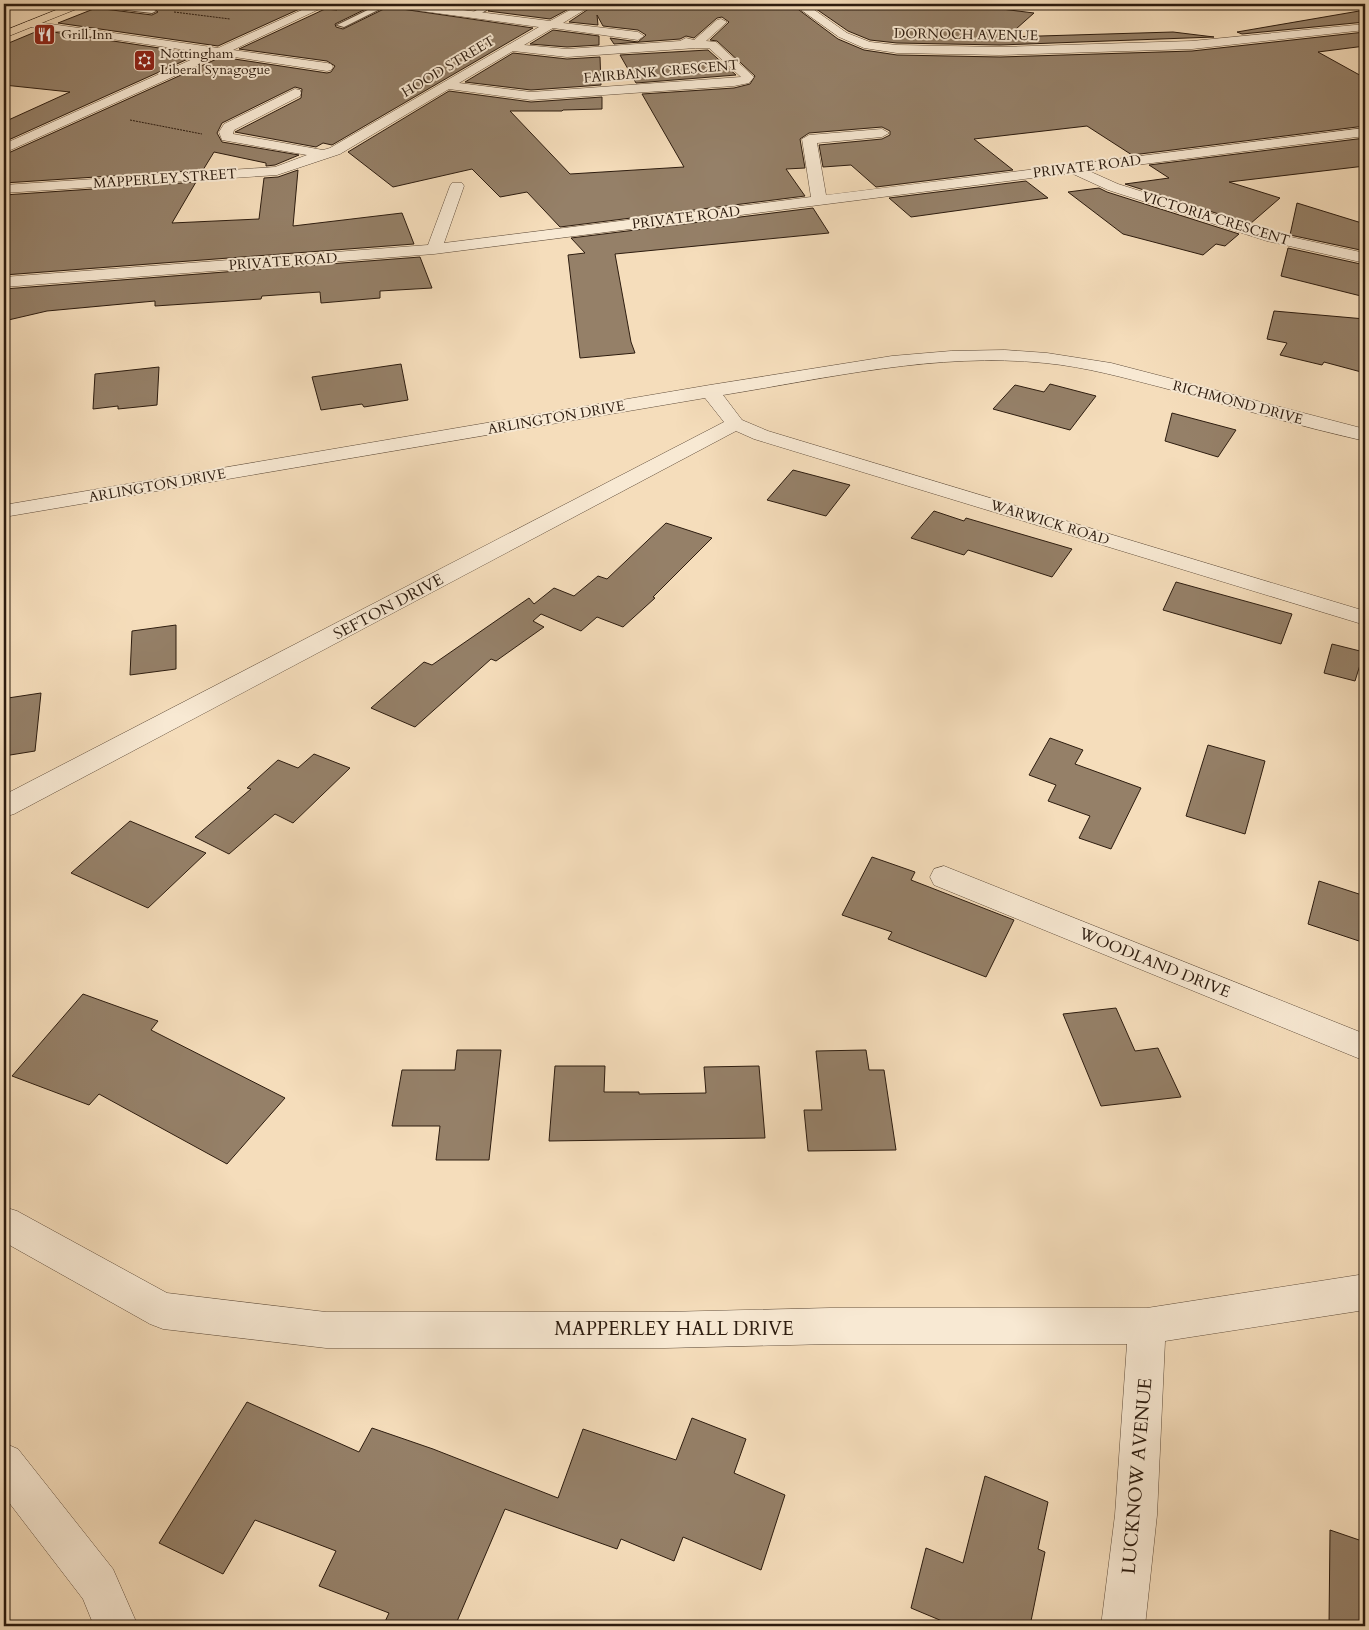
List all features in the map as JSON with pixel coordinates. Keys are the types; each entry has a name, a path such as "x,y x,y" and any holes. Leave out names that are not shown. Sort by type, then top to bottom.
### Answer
{"highway":[{"path":"5,34 74,4"}],"street":[{"path":"4,149 324,4"},
{"path":"392,4 696,44 721,22"},
{"name":"HOOD STREET","path":"322,154 334,151 550,24 589,4"},
{"name":"DORNOCH AVENUE","path":"799,4 843,35 868,45 897,49 1000,51 1192,45 1365,27"},
{"path":"1018,4 1104,4"},
{"path":"444,21 460,12"},
{"path":"30,24 327,67"},
{"name":"FAIRBANK CRESCENT","path":"446,85 531,96 734,82 747,78 747,75 712,45 696,44 567,53 511,47"},
{"path":"295,93 229,127 226,132 228,137 322,154"},
{"name":"PRIVATE ROAD","path":"4,282 434,249 1365,132"},
{"path":"819,200 809,139 882,133"},
{"name":"MAPPERLEY STREET","path":"4,189 277,171 306,162 322,154"},
{"name":"VICTORIA CRESCENT","path":"1069,168 1113,187 1274,238 1365,258"},
{"path":"434,249 457,186"},
{"name":"ARLINGTON DRIVE","path":"4,511 710,391 892,362 951,356 1005,355 1047,358 1111,369"},
{"name":"RICHMOND DRIVE","path":"1111,369 1365,435"},
{"path":"710,391 735,424"},
{"name":"WARWICK ROAD","path":"735,424 762,435 1365,618"},
{"name":"SEFTON DRIVE","path":"4,807 735,424"},
{"name":"WOODLAND DRIVE","path":"944,877 1365,1048"},
{"name":"MAPPERLEY HALL DRIVE","path":"4,1224 163,1311 326,1330 665,1330 830,1326 1147,1326 1365,1292"},
{"name":"LUCKNOW AVENUE","path":"1122,1626 1136,1515 1147,1326"},
{"path":"4,1463 98,1584 116,1626"}],"lane":[{"path":"92,4 152,11"},
{"path":"341,25 386,4"},
{"path":"474,14 492,4"}],"path":[{"path":"171,11 277,25"},
{"path":"86,112 228,137"}],"building":[{"path":"123,4 286,4 306,6 218,46 58,23 96,8 152,15 158,12 152,7"},
{"path":"337,4 376,4 335,24 336,27 343,29 388,7 533,28 332,145 323,143 316,147 235,132 301,98 302,89 295,87 222,123 217,133 222,142 299,155 275,165 266,166 266,163 214,152 203,170 4,183 4,155 221,57 327,73 331,72 335,66 327,61 239,49 325,9 337,10"},
{"path":"429,4 484,4 474,9"},
{"path":"498,4 578,4 550,19 488,11"},
{"path":"596,4 791,4 838,39 864,50 897,55 1000,57 1192,51 1365,32 1365,46 1318,52 1365,78 1365,126 1132,155 1087,126 974,139 1013,170 876,187 851,165 823,167 819,145 882,139 890,135 890,131 882,127 809,133 800,139 805,168 786,169 805,196 560,227 527,192 500,197 472,169 393,187 348,152 449,91 531,102 602,97 602,109 510,111 570,174 684,167 642,94 734,88 750,84 755,76 717,41 710,40 729,22 722,17 717,18 694,38 686,36 680,39 614,44 610,38 638,42 646,35 638,30 603,26 597,15 598,25 569,22"},
{"path":"809,4 961,4 1034,13 1007,37 1173,32 1214,37 1000,45 897,43 870,40 848,31"},
{"path":"1365,10 1365,22 1242,34 1237,32"},
{"path":"40,30 199,54 4,142 4,122 70,92 4,85 4,45"},
{"path":"553,30 599,36 599,45 567,47 530,44"},
{"path":"708,50 736,75 636,83 620,55"},
{"path":"513,53 567,59 600,57 601,85 531,90 465,82"},
{"path":"1365,138 1365,166 1229,182 1280,198 1250,224 1125,184 1169,178 1149,165"},
{"path":"298,170 293,226 402,213 414,244 4,275 4,195 196,182 172,223 259,219 264,178 278,177"},
{"path":"1026,181 1048,198 911,217 889,198"},
{"path":"1099,188 1239,234 1225,246 1216,244 1203,255 1123,234 1068,192"},
{"path":"1297,203 1365,224 1365,251 1290,235"},
{"path":"813,208 829,233 615,254 631,342 635,353 580,358 568,255 585,253 571,238"},
{"path":"1288,248 1365,265 1365,297 1281,276"},
{"path":"420,257 432,288 380,291 380,298 321,303 320,292 262,296 261,299 155,306 155,301 47,311 4,321 4,289"},
{"path":"1274,311 1365,319 1365,373 1324,362 1322,365 1280,355 1287,343 1267,339"},
{"path":"401,364 408,400 364,407 362,404 321,410 312,377"},
{"path":"159,367 157,405 118,409 118,406 93,409 95,374"},
{"path":"1050,384 1096,396 1070,430 993,409 1015,385 1044,392"},
{"path":"1172,413 1236,430 1218,457 1165,441"},
{"path":"793,470 850,485 826,516 767,500"},
{"path":"934,511 964,521 966,518 1072,549 1052,577 968,550 964,555 911,538"},
{"path":"666,523 712,538 653,597 655,598 623,627 597,617 581,631 541,614 533,621 544,627 496,661 491,659 415,727 371,708 424,662 432,665 529,598 534,604 554,588 574,596 598,576 607,579"},
{"path":"1176,582 1292,614 1281,644 1163,610"},
{"path":"176,625 176,669 130,675 132,631"},
{"path":"1332,644 1364,652 1355,681 1324,673"},
{"path":"41,693 35,751 4,756 4,733 8,698"},
{"path":"1050,738 1083,750 1075,764 1141,788 1111,849 1079,838 1090,816 1048,801 1056,785 1029,775"},
{"path":"1208,745 1265,761 1245,834 1186,816"},
{"path":"314,754 350,768 293,823 275,814 229,854 195,837 251,789 247,788 278,760 298,768"},
{"path":"130,821 206,853 148,908 71,873"},
{"path":"872,857 915,872 911,880 1014,920 986,977 888,939 892,932 842,915"},
{"path":"1319,881 1365,896 1365,943 1308,924"},
{"path":"83,994 158,1021 151,1030 285,1098 227,1164 99,1094 89,1105 12,1076"},
{"path":"1116,1008 1135,1051 1158,1048 1181,1097 1101,1106 1063,1014"},
{"path":"457,1050 501,1050 489,1160 436,1160 440,1126 392,1126 402,1070 455,1070"},
{"path":"866,1050 869,1070 884,1070 896,1150 808,1151 804,1110 822,1110 816,1051"},
{"path":"555,1066 605,1066 604,1092 639,1092 639,1094 706,1093 704,1067 759,1066 765,1138 549,1141"},
{"path":"247,1402 359,1452 372,1428 433,1449 558,1498 583,1429 676,1460 692,1418 746,1439 734,1473 785,1495 761,1570 683,1537 674,1561 621,1539 617,1549 505,1509 455,1626 383,1626 389,1613 319,1586 336,1551 255,1520 223,1574 159,1543"},
{"path":"985,1476 1048,1502 1038,1549 1045,1552 1030,1626 954,1626 911,1608 926,1548 963,1563"},
{"path":"1330,1530 1365,1542 1365,1626 1329,1626"}],"place":[{"name":"Grill Inn","path":"45,34"},
{"name":"Nottingham Liberal Synagogue","path":"144,61"}]}
